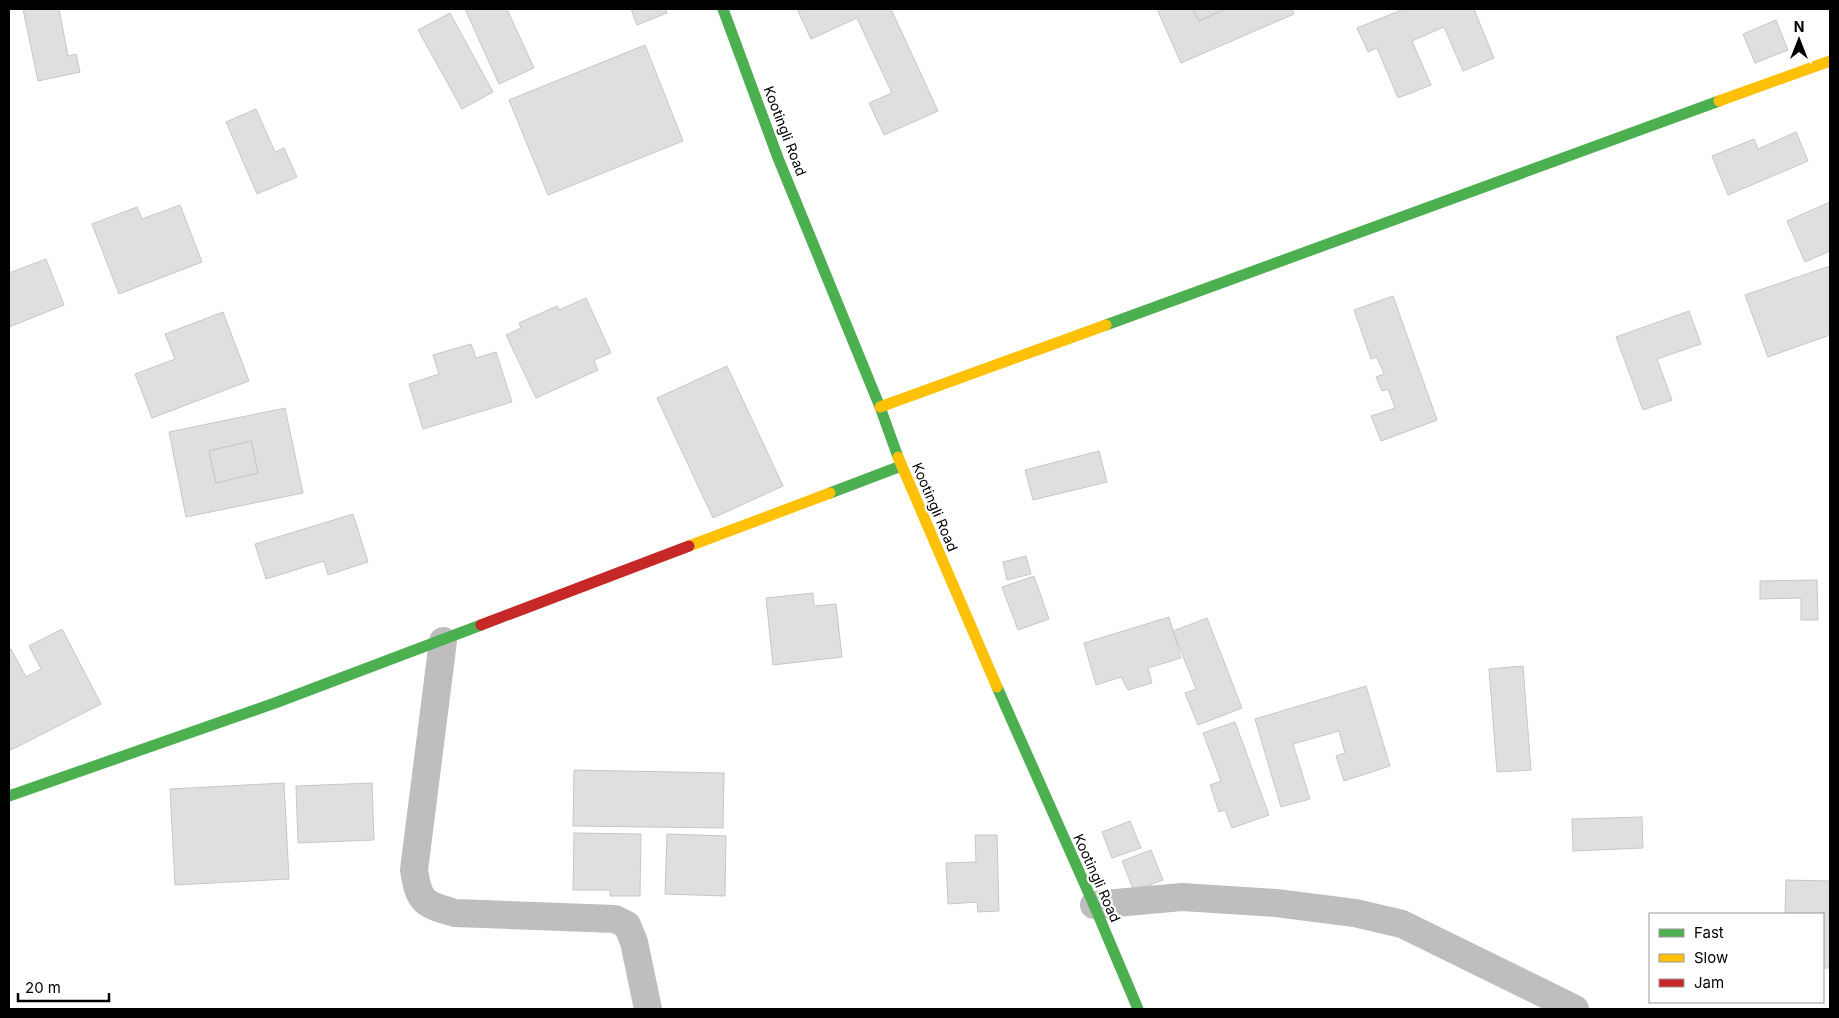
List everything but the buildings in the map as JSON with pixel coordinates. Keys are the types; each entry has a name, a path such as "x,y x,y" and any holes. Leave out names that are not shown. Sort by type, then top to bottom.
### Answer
{"street":[{"name":"Kootingli Road","path":"723,9 778,158 880,407 901,466 1138,1009"},
{"path":"880,407 1830,61"},
{"path":"9,796 275,703 443,641 901,466"},
{"path":"443,641 414,870 417,890 429,906 455,913 615,919 627,925 634,942 648,1009"},
{"path":"1094,905 1182,897 1276,903 1355,913 1402,924 1574,1009"}],"traffic: fast":[{"path":"723,9 778,158 880,407 898,457"},
{"path":"1106,325 1719,101"},
{"path":"830,493 901,466"},
{"path":"9,796 275,703 481,625"},
{"path":"997,687 1138,1009"}],"traffic: slow":[{"path":"1719,101 1830,61"},
{"path":"880,407 1106,325"},
{"path":"898,457 997,687"},
{"path":"689,546 830,493"}],"traffic: jam":[{"path":"481,625 689,546"}]}
